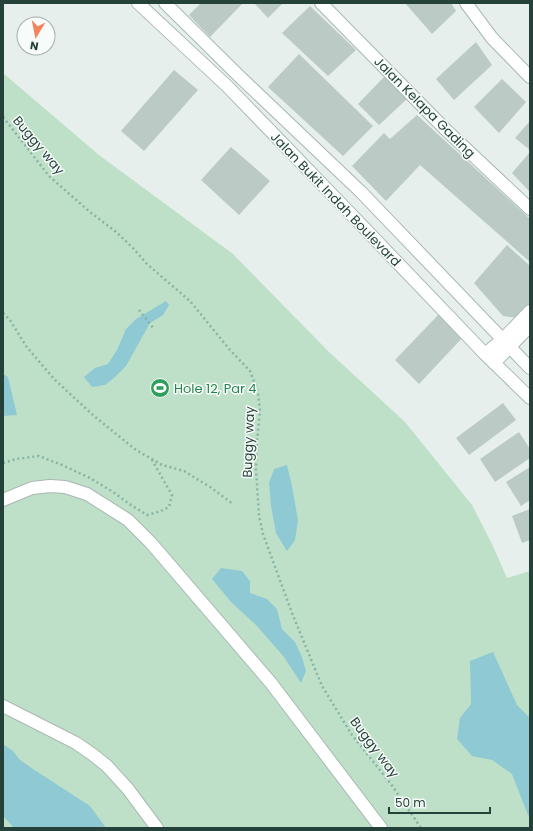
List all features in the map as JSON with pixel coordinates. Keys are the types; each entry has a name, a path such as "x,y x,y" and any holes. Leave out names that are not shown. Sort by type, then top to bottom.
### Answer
{"street":[{"name":"Jalan Bukit Indah Boulevard","path":"138,3 227,86 485,354 530,398"},
{"path":"165,3 361,192 530,368"},
{"name":"Jalan Kelapa Gading","path":"321,3 445,129 530,209"},
{"path":"466,3 492,38 530,77"},
{"path":"227,86 239,76"},
{"path":"494,363 505,343 530,311"},
{"path":"485,354 505,343 530,326"},
{"path":"3,500 32,488 50,486 65,487 87,494 128,520 151,543 271,683 381,828"},
{"path":"3,706 76,743 92,754 107,766 128,789 157,828"}],"path":[{"name":"Buggy way","path":"3,117 49,176 90,212 115,231 147,264 190,301 230,350 250,371 258,392 260,411 256,469 259,516 263,534 292,613 322,686 352,736 391,784 421,828"},
{"path":"139,310 154,329"},
{"path":"3,313 10,320 26,346 54,379 94,416 136,450 162,465 184,472 210,487 233,504"},
{"path":"3,463 16,459 39,456 90,478 147,515 169,507 172,495 151,459"}],"green space":[{"path":"3,73 99,155 233,254 329,352 405,422 472,505 507,578 530,571 530,828 3,828"}],"water":[{"path":"166,301 169,305 163,315 150,323 126,366 105,385 92,387 84,377 95,368 108,364 117,350 126,329 136,319"},
{"path":"3,374 8,377 17,415 3,416"},
{"path":"287,465 298,520 295,540 287,551 276,533 271,506 269,483 274,469"},
{"path":"221,568 242,571 250,581 250,593 267,599 277,609 282,629 295,642 302,657 306,671 301,683 284,657 257,626 232,603 212,579"},
{"path":"493,652 517,705 530,718 530,816 528,815 512,774 492,760 472,756 457,739 460,718 471,704 470,661"},
{"path":"3,744 13,751 20,760 90,806 106,828 14,828 3,816"}],"building":[{"path":"201,3 243,3 210,37 189,15"},
{"path":"254,3 283,3 268,18"},
{"path":"405,3 451,3 456,11 432,34"},
{"path":"310,6 356,50 328,76 282,33"},
{"path":"476,42 492,65 454,100 436,79"},
{"path":"299,54 373,126 343,156 268,87"},
{"path":"174,70 198,90 144,151 121,131"},
{"path":"384,77 407,99 379,125 358,104"},
{"path":"502,79 526,102 499,133 474,107"},
{"path":"417,115 530,219 530,262 420,165 386,201 352,166 384,133 390,139"},
{"path":"530,121 530,150 515,138"},
{"path":"231,147 270,181 239,215 201,180"},
{"path":"530,152 530,192 512,173"},
{"path":"507,245 530,266 530,307 518,318 503,316 474,283"},
{"path":"440,313 464,336 419,384 395,360"},
{"path":"503,403 516,420 469,455 456,438"},
{"path":"519,432 530,449 530,458 495,482 480,459"},
{"path":"530,467 530,500 521,506 506,482"},
{"path":"530,509 530,540 522,543 512,516"}],"place":[{"name":"Hole 12, Par 4","path":"160,388"}]}
